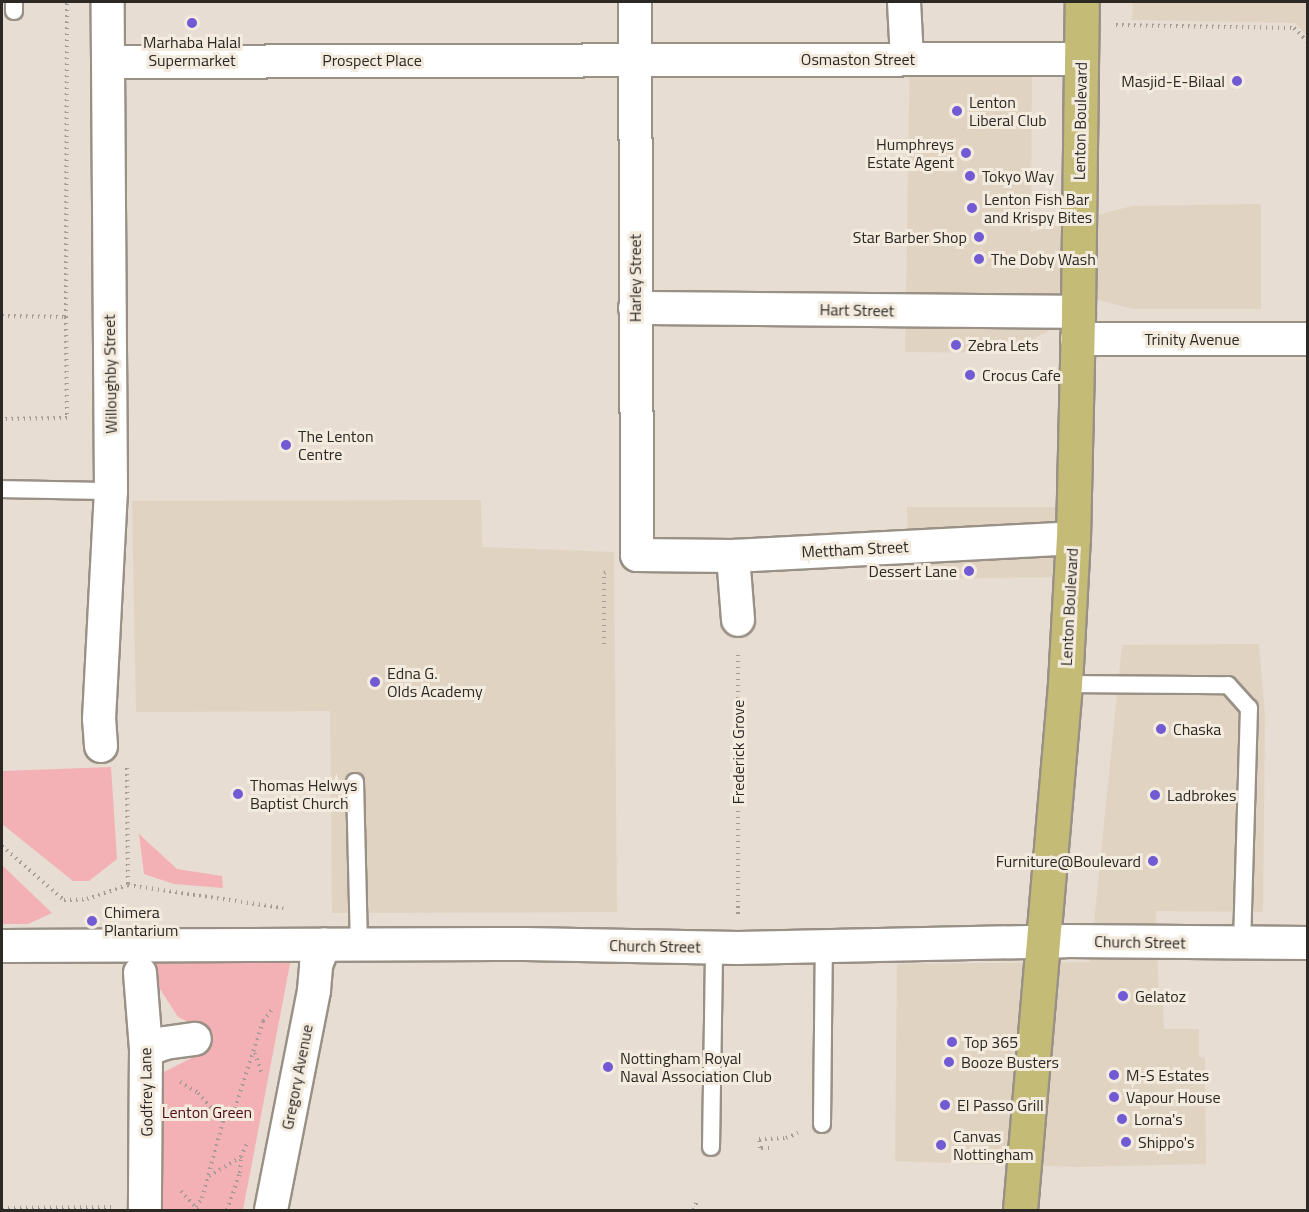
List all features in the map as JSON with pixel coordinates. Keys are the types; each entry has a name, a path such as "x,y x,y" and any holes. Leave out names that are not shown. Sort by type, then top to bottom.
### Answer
{"main road":[{"name":"Lenton Boulevard","path":"1020,1210 1065,684 1078,326 1082,13"}],"street":[{"name":"Willoughby Street","path":"108,2 111,490 100,707 114,754"},
{"name":"Harley Street","path":"635,2 637,555"},
{"path":"904,2 904,42 907,59"},
{"name":"Osmaston Street","path":"635,60 1080,59"},
{"name":"Prospect Place","path":"108,62 635,60"},
{"name":"Hart Street","path":"635,308 1078,326"},
{"name":"Trinity Avenue","path":"1078,326 1308,339"},
{"name":"Mettham Street","path":"637,555 733,556 1072,537"},
{"path":"733,556 738,620"},
{"name":"Church Street","path":"2,946 525,944 726,947 1043,942 1308,943"},
{"name":"Gregory Avenue","path":"271,1210 314,990 316,966 324,945"},
{"name":"Godfrey Lane","path":"140,973 169,1044 145,1209"}],"lane":[{"path":"2,489 111,490"},
{"path":"1065,684 1228,685 1249,708 1242,943"},
{"path":"355,782 359,946"},
{"path":"822,1124 824,944"},
{"path":"711,1147 726,947"}],"path":[{"path":"2,419 67,418 67,2"},
{"path":"1082,13 1294,28 1308,42"},
{"path":"2,316 66,317"},
{"path":"604,644 604,573 615,570 637,555"},
{"name":"Frederick Grove","path":"726,947 738,620"},
{"path":"114,754 128,885"},
{"path":"2,846 64,900 87,898 128,885 287,909"},
{"path":"196,1207 202,1198 223,1121 233,1114 263,1021 276,1006"},
{"path":"169,1044 174,1078 198,1093 223,1121"},
{"path":"254,1052 265,1083"},
{"path":"227,1210 250,1134"},
{"path":"769,1148 760,1148 759,1138 786,1138"},
{"path":"208,1176 242,1157"},
{"path":"694,1210 697,1201"},
{"path":"2,1208 145,1209"}],"shaded area":[{"path":"1133,2 1307,2 1307,36 1295,23 1132,20"},
{"path":"910,52 1032,69 1031,232 1132,206 1261,204 1261,309 1132,309 1065,291 1063,323 1007,353 905,352"},
{"name":"Edna G. Olds Academy","path":"481,500 482,547 614,552 617,912 332,913 330,711 136,712 132,501"},
{"path":"907,507 1055,507 1057,577 909,579"},
{"path":"1259,644 1265,715 1263,912 1156,911 1159,1004 1163,1003 1164,1029 1199,1029 1199,1057 1205,1058 1206,1164 1078,1167 895,1161 897,964 1090,962 1122,645"}],"green space":[{"path":"111,767 117,859 89,881 73,881 2,824 2,771"},
{"path":"139,834 177,869 222,876 223,888 174,884 144,874"},
{"path":"2,865 52,913 28,924 2,924"},
{"name":"Lenton Green","path":"152,944 293,948 243,1210 153,1210 160,1074 209,1049 205,1030 178,1017 160,989"}],"place":[{"name":"Marhaba Halal Supermarket","path":"192,23"},
{"name":"Masjid-E-Bilaal","path":"1237,81"},
{"name":"Lenton Liberal Club","path":"957,111"},
{"name":"Humphreys Estate Agent","path":"966,153"},
{"name":"Tokyo Way","path":"970,176"},
{"name":"Lenton Fish Bar and Krispy Bites","path":"972,208"},
{"name":"Star Barber Shop","path":"979,237"},
{"name":"The Doby Wash","path":"979,259"},
{"name":"Zebra Lets","path":"956,345"},
{"name":"Crocus Cafe","path":"970,375"},
{"name":"The Lenton Centre","path":"286,445"},
{"name":"Dessert Lane","path":"969,571"},
{"name":"Edna G. Olds Academy","path":"375,682"},
{"name":"Chaska","path":"1161,729"},
{"name":"Thomas Helwys Baptist Church","path":"238,794"},
{"name":"Ladbrokes","path":"1155,795"},
{"name":"Furniture@Boulevard","path":"1153,861"},
{"name":"Chimera Plantarium","path":"92,921"},
{"name":"Gelatoz","path":"1123,996"},
{"name":"Top 365","path":"952,1042"},
{"name":"Booze Busters","path":"949,1062"},
{"name":"Nottingham Royal Naval Association Club","path":"608,1067"},
{"name":"M-S Estates","path":"1114,1075"},
{"name":"Vapour House","path":"1114,1097"},
{"name":"El Passo Grill","path":"945,1105"},
{"name":"Lorna's","path":"1122,1119"},
{"name":"Shippo's","path":"1126,1142"},
{"name":"Canvas Nottingham","path":"941,1145"}]}
